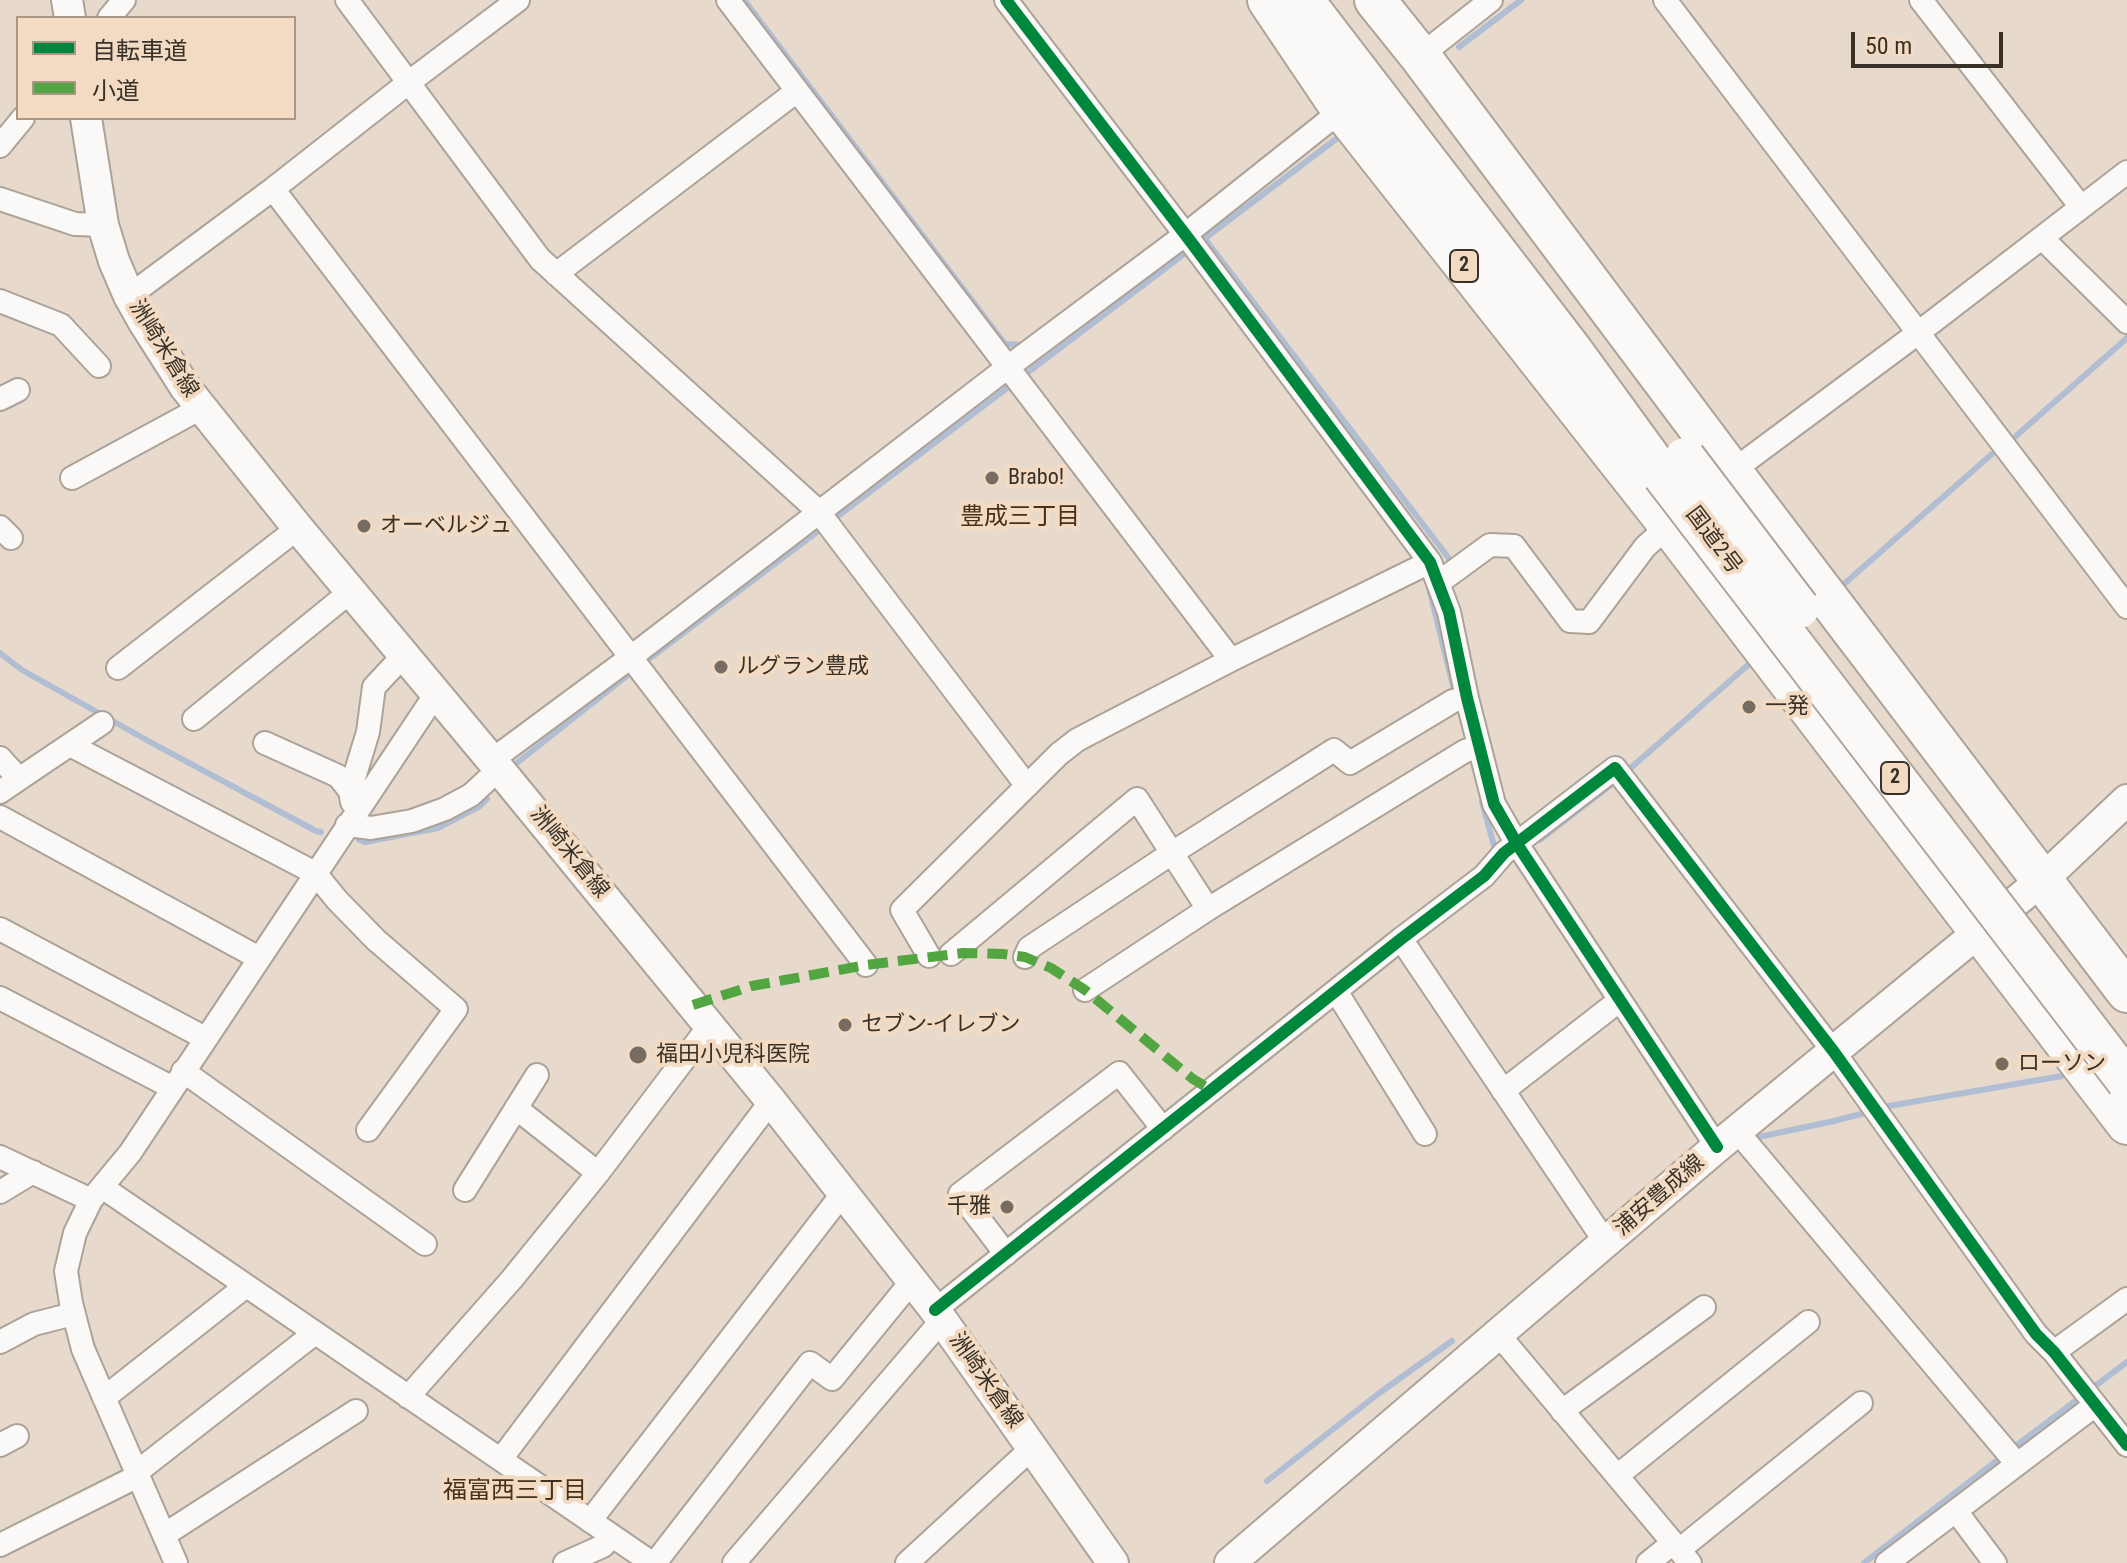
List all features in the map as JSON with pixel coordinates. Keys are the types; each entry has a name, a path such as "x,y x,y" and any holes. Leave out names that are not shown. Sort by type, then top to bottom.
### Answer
{"highway":[{"name":"2","path":"1268,0 1342,110 1669,525 2127,1124"},
{"path":"1277,0 1469,248 1573,352"},
{"name":"国道2号","path":"1303,0 1573,352 1674,467 2127,1042"},
{"name":"国道2号","path":"1335,0 1674,467 2127,1081"},
{"path":"1356,0 1360,5 1368,42"},
{"path":"1375,0 2127,992"}],"main road":[{"name":"洲崎米倉線","path":"86,120 103,225 114,261 129,296 158,347 201,408 771,1101 939,1315 1113,1563"},
{"name":"浦安豊成線","path":"1230,1563 1727,1139 2042,880 2127,800"}],"street":[{"path":"111,16 124,0"},
{"path":"347,0 540,259 825,519 1027,786"},
{"path":"129,296 518,0"},
{"path":"728,0 797,91 1019,366 1231,660"},
{"path":"1006,0 1192,242 1434,573 1449,612 1460,700 1472,749 1512,853 1727,1139 2011,1456"},
{"path":"1420,56 1491,0"},
{"path":"1665,0 2127,607"},
{"path":"1921,0 2081,207"},
{"path":"556,274 797,91"},
{"path":"351,820 371,828 412,821 471,795 496,765 636,664 1019,366 1192,242 1342,110"},
{"path":"0,146 21,120"},
{"path":"1208,909 1137,799 940,955 902,910 1059,754 1077,740 1231,660 1434,573 1490,545 1514,546 1570,621 1589,622 1645,547 1731,471 1918,333 2127,172"},
{"path":"273,189 866,965"},
{"path":"0,199 75,224 103,225"},
{"path":"2042,238 2127,322"},
{"path":"0,301 61,325 99,366"},
{"path":"72,478 201,408"},
{"path":"118,668 298,528"},
{"path":"194,719 350,592"},
{"path":"351,820 350,791 368,732 374,687 403,656"},
{"path":"176,1563 83,1349 66,1271 75,1233 97,1194 130,1153 435,695"},
{"path":"1025,957 1029,948 1334,750 1350,763 1460,700"},
{"path":"0,792 102,723"},
{"path":"265,743 338,776 350,791"},
{"path":"70,745 315,873 376,940 456,1009 368,1130"},
{"path":"1085,990 1208,909 1472,749"},
{"path":"0,758 19,779"},
{"path":"734,1563 939,1315 1006,1254 1484,876 1615,768 1834,1052 2036,1334 2054,1352 2127,1445"},
{"path":"0,817 259,958"},
{"path":"0,929 205,1038"},
{"path":"1401,939 1606,1243"},
{"path":"1336,991 1425,1134"},
{"path":"0,998 178,1080 425,1244"},
{"path":"1503,1091 1620,1000"},
{"path":"408,1397 512,1279 598,1173 710,1025"},
{"path":"1006,1254 960,1194 1119,1073 1163,1129"},
{"path":"465,1190 537,1075"},
{"path":"501,1459 771,1101"},
{"path":"516,1108 598,1173"},
{"path":"0,1157 97,1194 246,1286 653,1563 810,1363 832,1379 912,1281"},
{"path":"0,1192 33,1172"},
{"path":"590,1521 843,1193"},
{"path":"104,1398 246,1286"},
{"path":"2054,1352 2127,1299"},
{"path":"1562,1411 1704,1307"},
{"path":"0,1342 34,1324 73,1314"},
{"path":"1617,1476 1808,1322"},
{"path":"0,1545 137,1474 315,1333"},
{"path":"1499,1335 1680,1552"},
{"path":"1887,1563 1956,1511 2011,1456 2089,1398"},
{"path":"1648,1563 1680,1552 1861,1403"},
{"path":"164,1535 356,1411"},
{"path":"907,1563 1032,1448"},
{"path":"1956,1511 1995,1563"},
{"path":"565,1563 603,1546 612,1536"}],"waterway":[{"path":"744,0 1005,344 1023,347"},
{"path":"1459,47 1521,0"},
{"path":"513,766 628,675 1344,133"},
{"path":"1205,239 1451,561 1448,564"},
{"path":"2016,436 2127,338"},
{"path":"1844,584 1992,454"},
{"path":"1428,584 1455,694"},
{"path":"0,653 22,670 152,743 321,832"},
{"path":"1625,773 1748,665"},
{"path":"1540,840 1616,781"},
{"path":"359,840 365,842 438,828 480,806 487,799"},
{"path":"1482,802 1496,853"},
{"path":"1883,1107 2062,1076"},
{"path":"1754,1138 1865,1113"},
{"path":"1267,1481 1452,1341"},
{"path":"2012,1449 2127,1362"},
{"path":"1864,1563 2003,1456"}],"marked path":[{"path":"693,1005 752,986 866,965 963,953 1025,957 1051,968 1085,990 1193,1079 1211,1090"}],"cycle path":[{"path":"1006,0 1430,562 1449,612 1494,804 1517,844 1717,1147"},
{"path":"935,1310 1484,876 1504,853 1615,768 1834,1052 2036,1334 2054,1352 2127,1445"}],"place":[{"name":"Brabo!","path":"992,478"},
{"name":"オーベルジュ","path":"364,526"},
{"name":"ルグラン豊成","path":"721,667"},
{"name":"一発","path":"1749,707"},
{"name":"セブン-イレブン","path":"845,1025"},
{"name":"福田小児科医院","path":"638,1055"},
{"name":"ローソン","path":"2002,1064"},
{"name":"千雅","path":"1007,1207"}],"district":[{"name":"豊成三丁目","path":"1020,518"},
{"name":"福富西三丁目","path":"515,1492"}]}
